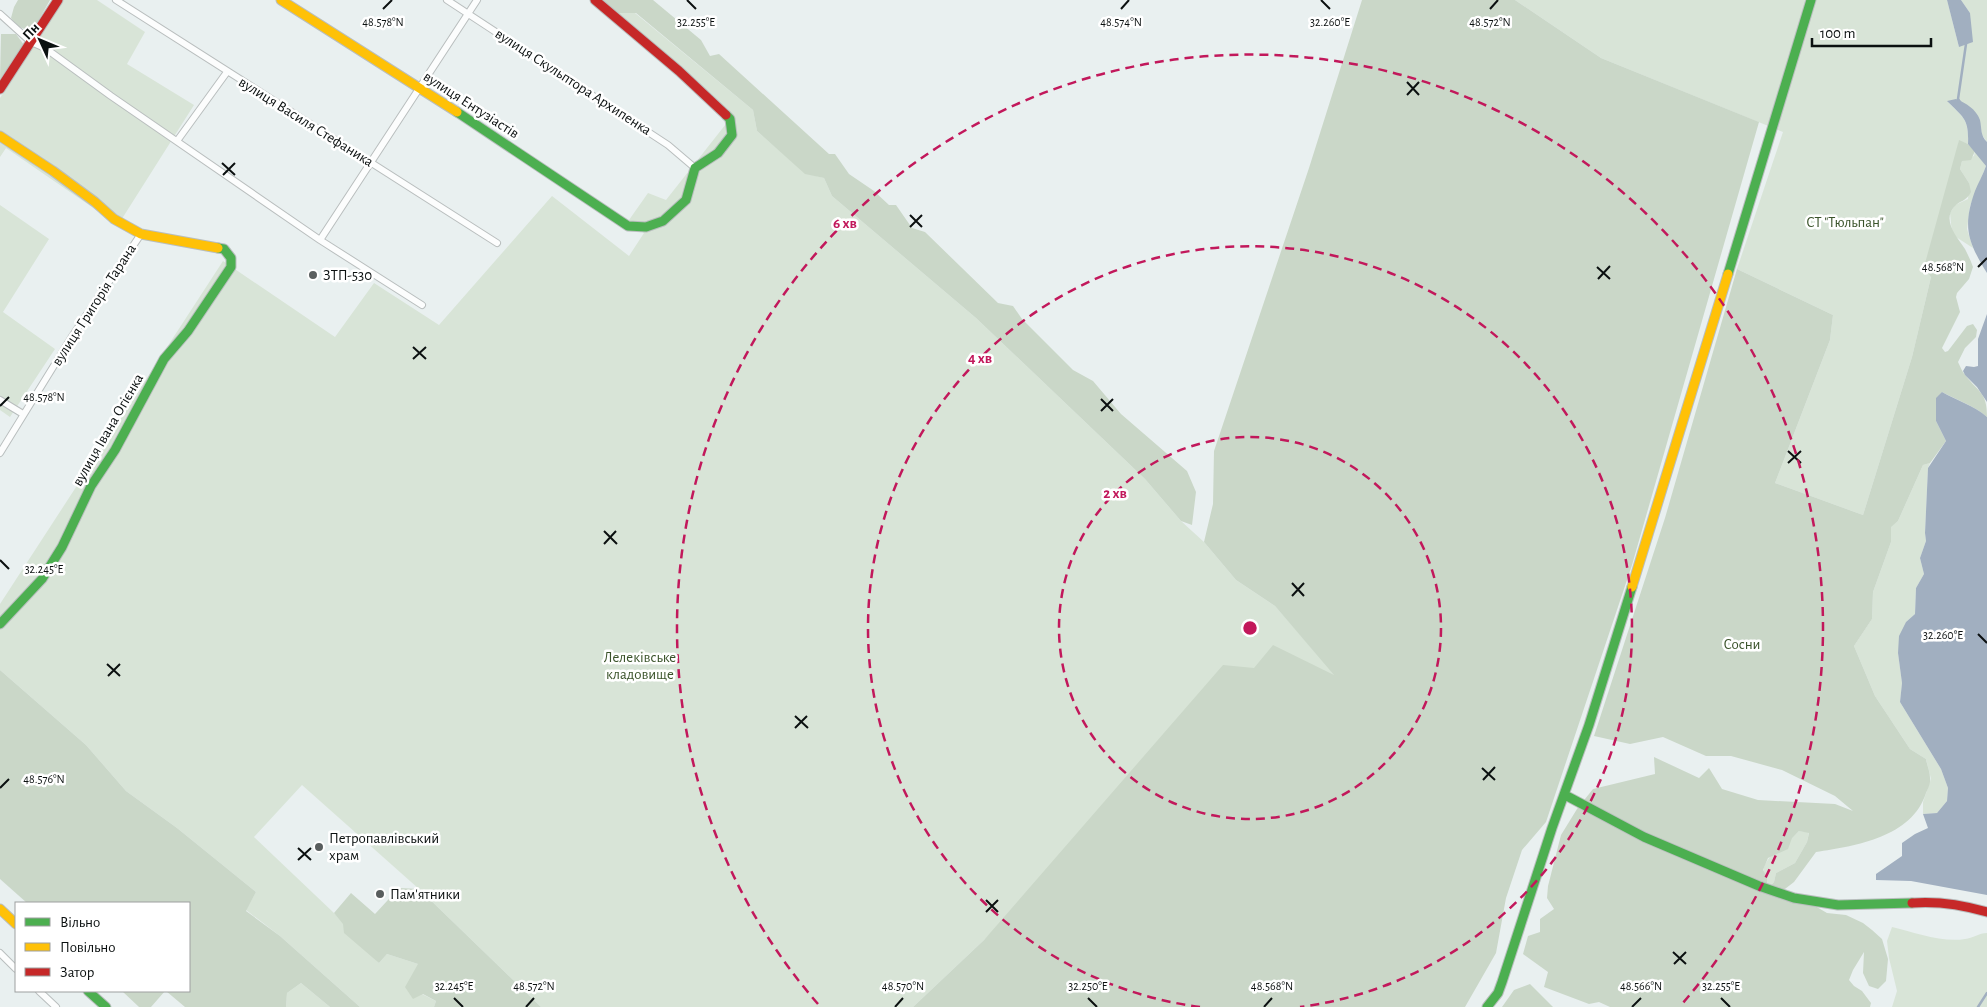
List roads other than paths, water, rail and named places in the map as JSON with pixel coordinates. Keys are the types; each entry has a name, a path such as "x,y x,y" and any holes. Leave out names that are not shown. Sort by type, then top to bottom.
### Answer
{"street":[{"path":"0,89 58,0"},
{"name":"вулиця Василя Стефаника","path":"116,0 497,243"},
{"name":"вулиця Ентузіастів","path":"281,0 420,87 628,226 646,226 663,221 686,200 695,168"},
{"name":"вулиця Скульптора Архипенка","path":"447,0 668,145 695,168"},
{"path":"320,240 477,0"},
{"path":"595,0 679,71 730,119 732,136 718,153 695,168"},
{"path":"1487,1007 1498,994 1552,828 1592,716 1776,122 1811,0"},
{"path":"0,14 31,42 45,48 111,96 320,240 422,305"},
{"path":"177,141 228,72"},
{"path":"0,136 53,171 95,202 114,219 141,234"},
{"name":"вулиця Івана Огієнка","path":"0,624 42,579 62,547 91,486 115,450 164,359 188,331 231,267 231,258 224,250 141,234"},
{"name":"вулиця Григорія Тарана","path":"0,452 141,234"},
{"path":"0,400 23,414"},
{"path":"1565,795 1644,837 1759,886 1794,898 1838,904 1865,905 1925,902 1969,907 1987,912"},
{"path":"0,910 15,923"},
{"path":"0,953 15,968"},
{"path":"40,992 56,1007"},
{"path":"89,992 106,1007"}],"water":[{"path":"1947,0 1961,0 1970,13 1973,42 1959,47"},
{"path":"1956,99 1976,113 1980,120 1982,134 1987,142 1987,273 1971,243 1968,225 1971,204 1986,166 1968,144 1968,129 1964,120 1958,111 1947,101"},
{"path":"1987,314 1987,402 1963,371 1966,366 1978,366 1978,339"},
{"path":"1942,392 1971,406 1987,417 1987,895 1911,881 1876,880 1876,874 1902,856 1902,843 1928,828 1923,814 1937,813 1947,801 1948,788 1941,769 1900,702 1902,683 1898,653 1899,636 1906,622 1915,614 1916,588 1924,574 1920,558 1926,541 1928,468 1946,441 1936,421 1936,398"}],"waterway":[{"path":"1960,102 1958,99 1966,44"},
{"path":"1978,1007 1987,993"}],"place":[{"name":"ЗТП-530","path":"313,275"},
{"name":"Петропавлівський храм","path":"319,847"},
{"name":"Пам'ятники","path":"380,894"}],"park label":[{"name":"СТ \"Тюльпан\"","path":"1845,222"},
{"name":"Сосни","path":"1742,644"},
{"name":"Лелеківське кладовище","path":"640,666"}]}
